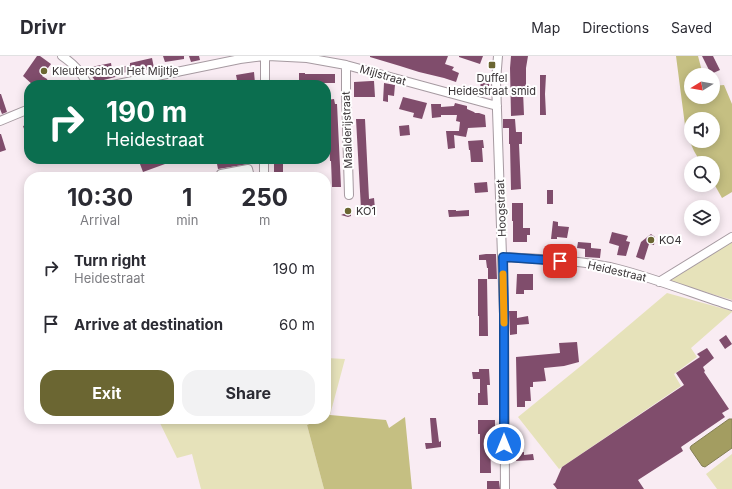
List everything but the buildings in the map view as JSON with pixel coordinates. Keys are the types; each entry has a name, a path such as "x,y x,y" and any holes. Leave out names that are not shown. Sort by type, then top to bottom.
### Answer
{"street":[{"path":"62,56 70,61 82,74 85,80"},
{"path":"264,80 266,56"},
{"name":"Mijlstraat","path":"137,80 240,59 266,56 307,58 346,65 497,106"},
{"name":"Hoogstraat","path":"498,56 496,81 504,314 502,478 505,489"},
{"name":"Maalderijstraat","path":"346,65 349,195"},
{"path":"0,121 24,111"},
{"path":"232,172 248,169 249,172"},
{"name":"Heidestraat","path":"659,282 732,237"},
{"name":"Heidestraat","path":"503,257 575,262 618,269 732,306"}],"shaded area":[{"path":"676,56 698,56 701,68 684,68 684,104 720,104 720,85 724,85 732,104 732,192 722,198 719,192 720,192 720,156 697,156 693,148 720,148 720,112 684,112 684,118"},
{"path":"732,241 732,300 672,282 672,276"},
{"path":"667,293 732,312 691,348 697,357 674,374 681,386 559,469 518,417"},
{"path":"331,358 345,359 331,411"},
{"path":"331,415 386,420 389,428 405,417 412,489 324,489 307,425 331,424"},
{"path":"729,419 732,419 732,448 705,467 702,466 691,450 691,446"},
{"path":"160,424 309,424 307,425 324,489 201,489 192,454 177,458"},
{"path":"732,454 732,489 717,489 706,474"}],"slow traffic":[{"path":"503,274 504,323"}],"place":[{"name":"Duffel Heidestraat smid","path":"492,65"},
{"name":"Kleuterschool Het Mijltje","path":"44,71"},
{"name":"KO1","path":"348,211"},
{"name":"KO4","path":"651,240"}],"route":[{"path":"504,444 503,257 560,261"}]}
